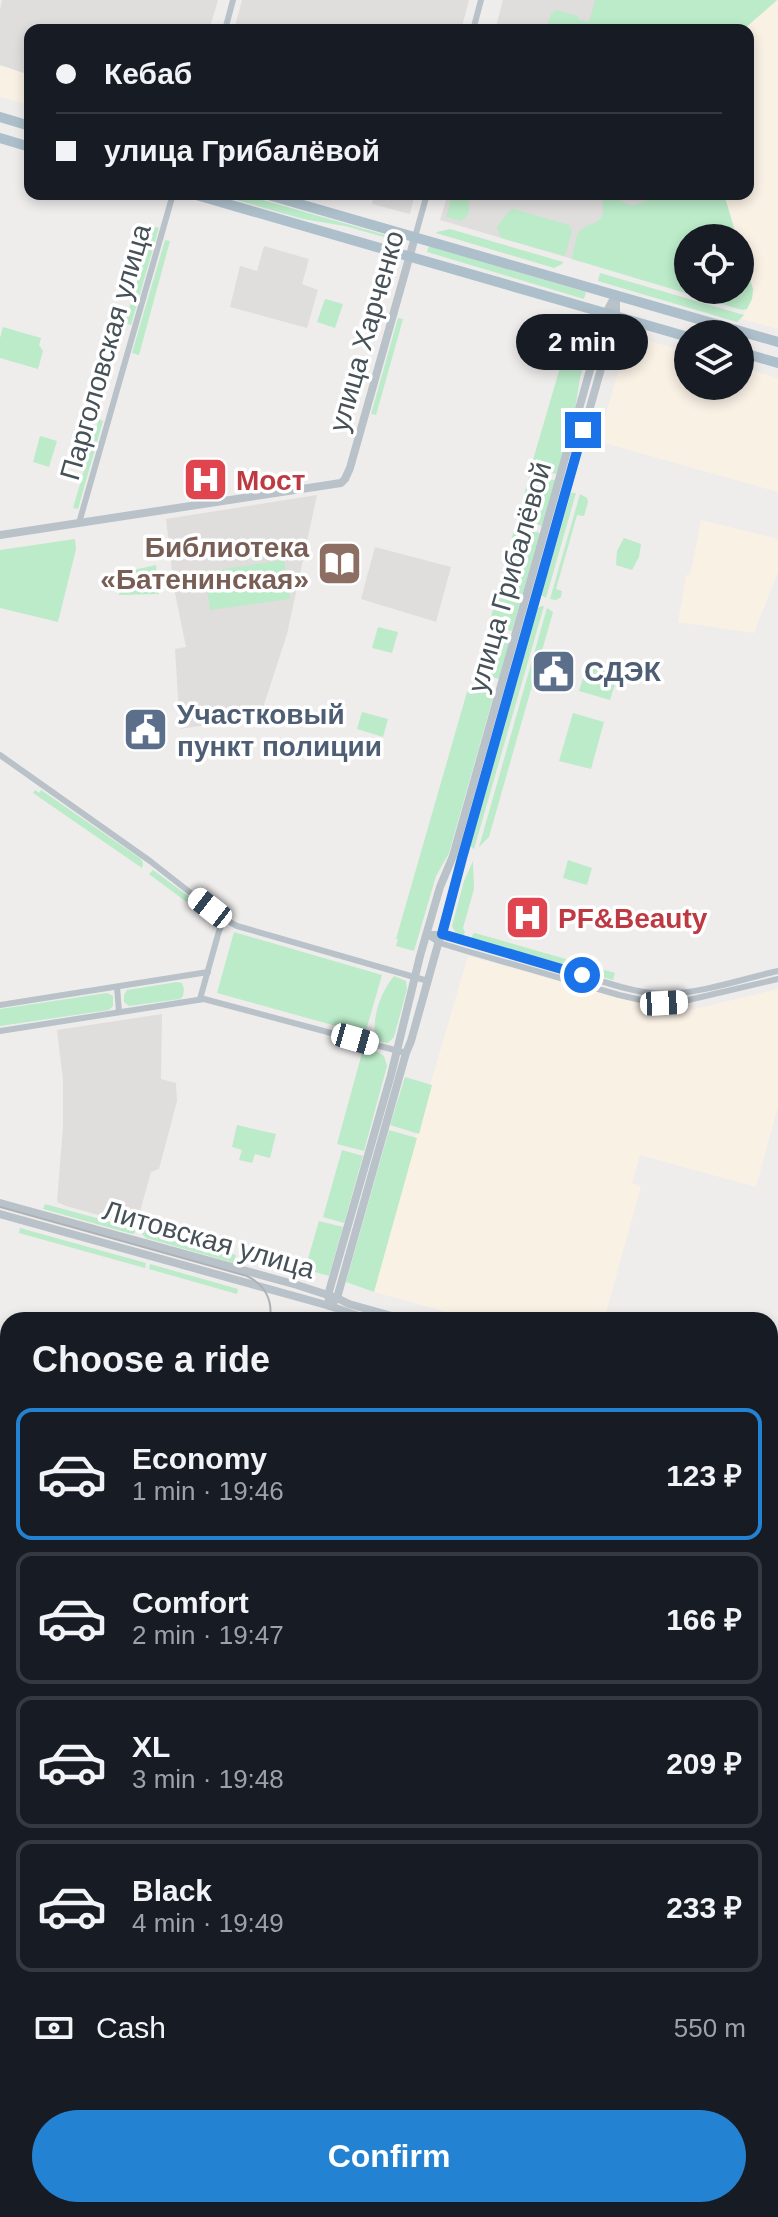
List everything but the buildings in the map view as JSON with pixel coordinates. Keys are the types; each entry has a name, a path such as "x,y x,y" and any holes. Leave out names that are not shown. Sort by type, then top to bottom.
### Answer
{"main road":[{"path":"0,117 24,124"},
{"path":"0,138 24,145"},
{"path":"214,200 674,333"},
{"path":"286,200 778,342"},
{"path":"754,356 778,363"}],"street":[{"path":"227,24 233,0"},
{"path":"475,24 481,0"},
{"name":"Парголовская улица","path":"79,523 171,200"},
{"name":"улица Харченко","path":"79,523 336,484 345,479 425,200"},
{"name":"улица Грибалёвой","path":"401,1052 411,1041 441,938 616,295"},
{"name":"улица Грибалёвой","path":"330,1306 401,1052 426,934 453,856 611,314"},
{"path":"0,535 79,523"},
{"path":"0,755 237,926 428,981"},
{"path":"200,999 224,919"},
{"path":"426,934 650,993 679,993 778,971"},
{"path":"441,938 650,1002 680,1002 778,979"},
{"path":"0,1005 208,972"},
{"path":"117,987 119,1012"},
{"path":"0,1031 200,999 214,1000 401,1052"},
{"name":"Литовская улица","path":"0,1203 332,1296 378,1312"},
{"name":"Литовская улица","path":"0,1214 347,1312"}],"shaded area":[{"path":"2,0 218,0 211,24 24,24 24,73 0,65"},
{"path":"242,0 469,0 463,24 236,24"},
{"path":"503,0 612,0 622,24 497,24"},
{"path":"778,0 778,329 742,319 750,304 754,304 754,224 733,224 726,200 754,200 754,24 750,24"},
{"path":"0,65 24,73 24,103 0,97"},
{"path":"373,200 414,200 410,214 372,204"},
{"path":"446,200 678,200 586,263 440,220"},
{"path":"264,246 309,259 302,284 318,290 307,328 230,307 240,266 257,271"},
{"path":"629,335 674,348 674,400 754,400 754,371 778,378 778,492 598,441"},
{"path":"317,495 287,634 260,717 180,729 175,649 186,647 174,588 166,519"},
{"path":"701,520 778,539 778,572 754,633 678,622 686,575 690,575"},
{"path":"375,547 451,567 436,622 361,599"},
{"path":"468,956 649,1006 691,1010 778,989 778,1106 756,1187 640,1155 632,1183 641,1186 606,1312 447,1312 374,1292"},
{"path":"162,1014 161,1079 176,1083 177,1101 159,1169 151,1172 137,1222 131,1224 57,1202 63,1080 57,1030"}],"green space":[{"path":"595,0 777,0 750,24 548,24 556,10 589,22"},
{"path":"237,200 263,200 403,240 402,242 345,226 303,219"},
{"path":"451,200 469,202 469,214 461,221 446,217"},
{"path":"604,200 618,200 632,205 647,200 726,200 733,224 674,224 674,290 572,259 580,231 597,222"},
{"path":"514,209 569,225 572,231 565,256 501,238 497,227"},
{"path":"153,226 159,228 131,325 125,323"},
{"path":"450,229 563,262 554,268 436,233"},
{"path":"165,240 170,241 139,355 132,353"},
{"path":"429,246 586,292 584,299 427,252"},
{"path":"600,273 674,295 674,303 598,281"},
{"path":"325,299 343,304 335,328 317,322"},
{"path":"676,304 706,304 744,315 739,320"},
{"path":"722,304 750,304 742,310"},
{"path":"398,318 403,319 376,415 371,414"},
{"path":"3,327 41,338 39,345 43,351 38,369 0,358"},
{"path":"580,334 591,337 557,474 530,470 569,337 576,339"},
{"path":"99,419 103,421 78,509 73,508"},
{"path":"40,436 57,441 49,467 33,462"},
{"path":"529,477 555,480 542,526 517,519"},
{"path":"571,493 576,493 546,598 541,595"},
{"path":"580,494 588,502 584,516 577,515 556,589 562,591 561,597 550,599"},
{"path":"515,526 540,533 512,631 489,625"},
{"path":"624,538 641,544 632,570 616,565 617,551"},
{"path":"75,539 76,549 58,622 0,608 0,550"},
{"path":"284,560 290,599 210,610 205,572"},
{"path":"156,565 159,594 119,595 124,572"},
{"path":"544,606 474,849 470,844 537,608"},
{"path":"547,608 553,612 489,837 479,847"},
{"path":"378,627 398,632 392,653 372,648"},
{"path":"488,631 511,637 499,679 476,673"},
{"path":"589,659 620,668 610,700 579,691"},
{"path":"473,685 495,691 449,853 436,876 414,951 396,946 396,939 467,692"},
{"path":"362,712 388,719 383,737 357,729"},
{"path":"573,713 604,722 591,769 559,761"},
{"path":"35,790 39,793 41,790 141,859 142,868 33,793"},
{"path":"568,860 592,868 587,885 563,878"},
{"path":"473,861 474,889 463,936 455,932 452,926 464,881"},
{"path":"153,870 203,907 208,918 149,874"},
{"path":"234,932 382,975 365,1034 217,993"},
{"path":"475,933 615,973 613,980 471,939"},
{"path":"394,976 406,981 407,989 394,1037 388,1043 376,1041 378,1007"},
{"path":"182,983 184,989 180,999 129,1006 124,1002 127,990"},
{"path":"107,993 113,996 113,1006 109,1010 0,1026 0,1009"},
{"path":"373,1049 384,1056 387,1066 364,1151 337,1144 362,1053 370,1055"},
{"path":"405,1077 432,1085 419,1134 390,1125"},
{"path":"237,1125 276,1134 270,1158 255,1154 252,1163 239,1160 242,1150 232,1147"},
{"path":"389,1130 417,1138 374,1292 346,1282"},
{"path":"342,1150 363,1156 344,1223 323,1217"},
{"path":"45,1204 136,1229 135,1233 43,1209"},
{"path":"319,1221 343,1227 329,1276 305,1269"},
{"path":"143,1227 236,1255 234,1263 146,1238 142,1234"},
{"path":"20,1228 146,1263 145,1268 19,1233"},
{"path":"150,1264 238,1289 237,1294 149,1269"}],"tram line":[{"path":"0,1207 247,1276 259,1284 266,1294 270,1312"}],"place":[{"name":"Мост","path":"205,480"},
{"name":"Библиотека «Батенинская»","path":"340,563"},
{"name":"СДЭК","path":"553,671"},
{"name":"Участковый пункт полиции","path":"146,730"},
{"name":"PF&Beauty","path":"527,918"}],"route":[{"path":"582,975 442,934 583,430"}]}
